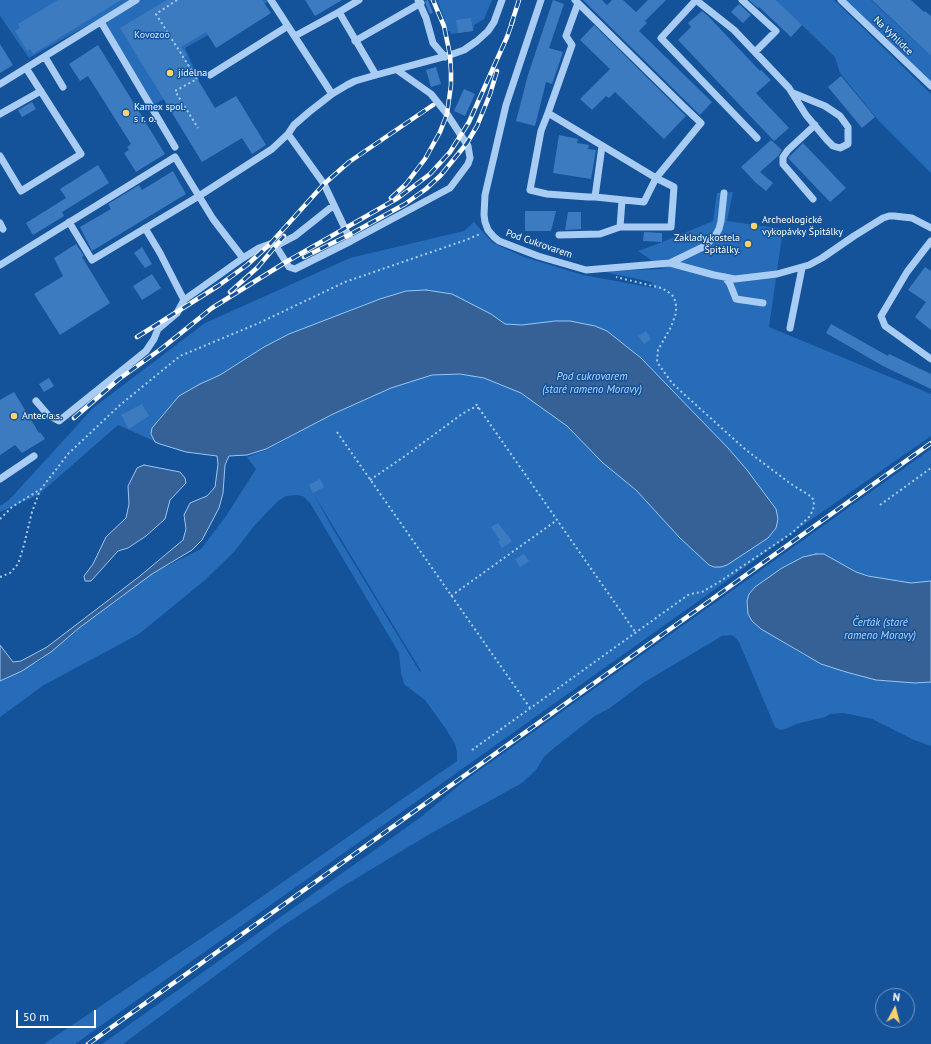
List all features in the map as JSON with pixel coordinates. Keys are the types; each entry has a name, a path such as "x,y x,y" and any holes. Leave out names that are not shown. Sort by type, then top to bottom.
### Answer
{"street":[{"path":"0,84 136,0"},
{"path":"272,0 332,94"},
{"path":"295,36 359,0"},
{"path":"70,222 92,260 199,196 272,149 288,134 294,125 332,94 354,81 464,50 488,31 494,22 502,0"},
{"path":"488,230 484,215 485,195 506,105 541,0"},
{"path":"757,138 661,38 696,0 734,30 789,88 806,115 833,146 840,148 848,144 848,127 840,116 825,106 793,93"},
{"path":"742,0 776,31 755,52"},
{"name":"Na Vyhlídce","path":"841,0 931,86"},
{"path":"577,1 700,123 656,178 644,202 547,194 530,190 541,131 548,113 572,45 566,36 577,1"},
{"path":"355,41 420,2 433,44 445,56"},
{"path":"338,12 376,75"},
{"path":"101,22 175,147"},
{"path":"210,75 288,26"},
{"path":"45,57 63,87"},
{"path":"0,156 21,191 81,154 26,68"},
{"path":"36,402 48,415 58,421 146,351 158,329 177,312 184,300 264,245 270,244 276,246 289,267 295,269 450,188 462,173 470,158 467,143 431,94 396,70"},
{"path":"0,114 41,90"},
{"path":"548,113 656,178 674,187 671,227 620,227 600,234 560,235"},
{"path":"813,199 782,164 783,157 788,150 815,126"},
{"path":"288,134 324,184 351,241"},
{"path":"594,197 602,146"},
{"path":"0,265 175,157 213,219 243,258"},
{"path":"670,263 705,246 715,236 721,221 724,193"},
{"path":"620,227 622,200"},
{"path":"276,246 295,236 334,205"},
{"name":"Pod Cukrovarem","path":"488,230 494,237 504,243 538,256 586,270 670,263 725,277 742,278 777,274 802,268 822,258 883,218 894,216 912,218 931,228"},
{"path":"145,228 160,253 184,300"},
{"path":"931,241 908,272 882,316 885,326 931,359"},
{"path":"790,328 802,268"},
{"path":"725,277 730,284 736,299 763,303"},
{"path":"0,479 34,456"}],"path":[{"path":"177,0 156,14 197,79 175,91 198,128"},
{"path":"0,578 10,573 18,564 32,512 41,489 68,454 120,405 180,356 260,323 345,282 466,240 488,230"},
{"path":"472,750 688,595 702,592 719,582 792,533 809,517 813,510 814,502 812,497 791,484 746,450 684,395 657,362 658,350 671,327 676,313 674,297 661,288 616,277"},
{"path":"476,404 636,633"},
{"path":"370,480 462,414 472,408 479,408"},
{"path":"337,432 530,708"},
{"path":"880,505 931,468"},
{"path":"0,519 12,507 41,489"},
{"path":"451,596 557,520"}],"green space":[{"name":"Kovozoo","path":"0,0 271,0 185,48 199,80 153,105 101,18 29,58 0,16"},
{"path":"437,0 492,0 484,19 474,25 473,31 451,34 450,31 447,31 444,17"},
{"path":"776,0 834,0 931,94 931,173 878,120 840,73 835,57"},
{"path":"844,0 871,0 931,56 931,82"},
{"path":"733,192 727,221 783,229 769,327 931,394 931,436 792,533 75,1044 44,1044 221,925 457,761 455,744 446,729 425,700 404,684 401,673 399,653 310,503 303,496 296,495 286,496 278,501 255,525 234,552 205,580 139,634 44,685 0,717 0,680 40,661 87,622 151,574 201,549 226,516 256,469 247,457 266,450 333,414 391,388 432,375 460,374 484,378 521,393 567,426 603,463 636,490 680,538 709,565 721,567 727,565 768,538 776,528 776,509 747,470 728,448 641,358 607,331 555,321 522,325 505,324 491,314 406,291 380,299 289,334 264,347 220,375 179,396 157,421 151,433 154,441 118,425 38,495 0,512 0,506 9,500 93,408 205,323 350,258 464,231 474,222 493,243 524,257 583,275 654,288 651,282 600,271 664,269 638,251 713,221 717,193","holes":["313,493 421,671 420,672 333,529"]},
{"path":"931,449 931,581 911,583 868,576 856,572 824,554 803,557 782,568 755,587 749,594 747,601 748,614 752,621 761,629 804,655 846,672 876,680 915,683 931,682 931,746 912,739 872,719 844,713 830,714 825,717 796,724 780,730 775,727 739,642 731,635 722,636 643,683 610,708 595,716 544,757 536,770 522,783 428,835 342,887 281,927 123,1044 102,1044 421,817 463,782"}],"water":[{"name":"Pod cukrovarem (staré rameno Moravy)","path":"426,290 452,294 491,314 505,324 522,325 555,321 570,321 595,326 607,331 641,358 728,448 747,470 776,509 778,519 776,528 768,538 727,565 714,567 709,565 680,538 636,490 603,463 567,426 521,393 484,378 460,374 432,375 391,388 333,414 266,449 247,455 229,456 225,465 223,493 219,508 202,540 192,550 152,574 79,628 51,652 22,671 0,681 0,645 13,662 21,661 47,647 140,576 183,540 186,529 184,515 190,503 207,496 215,487 218,464 217,456 186,452 155,442 151,434 152,428 179,396 220,375 264,347 289,334 380,299 406,291"},
{"path":"144,465 180,472 185,478 186,483 170,500 165,519 146,536 128,548 118,551 91,581 85,581 84,576 93,564 106,537 126,518 129,504 128,486 137,468"},
{"name":"Čerťák (staré rameno Moravy)","path":"824,554 856,572 868,576 911,583 931,581 931,682 915,683 876,680 821,664 761,629 752,621 748,614 747,601 749,594 755,587 782,568 803,557"}],"building":[{"path":"58,0 121,0 33,54 30,49 27,51 15,31 20,28 18,24"},
{"path":"167,0 262,0 271,13 216,48 206,32 181,47 187,55 184,57 215,108 236,96 266,145 252,154 242,138 202,162 120,28"},
{"path":"305,0 342,0 315,16"},
{"path":"428,0 433,13 430,14 425,1"},
{"path":"553,0 564,4 549,48 563,52 552,84 546,82 535,126 516,121 528,75"},
{"path":"583,0 602,0 607,5 612,0 623,0 636,12 648,0 666,0 645,21 647,23 639,31 712,102 700,115"},
{"path":"749,0 776,0 802,25 791,37 759,7 758,8"},
{"path":"872,0 911,0 924,12 925,11 931,16 931,56"},
{"path":"739,4 751,15 743,23 731,12"},
{"path":"702,11 760,71 761,70 771,80 756,93 789,128 774,141 678,40 691,27 688,23"},
{"path":"471,18 473,31 458,33 456,20"},
{"path":"594,25 686,116 664,139 615,92 609,98 606,96 592,110 580,99 610,69 580,40"},
{"path":"0,44 13,65 0,73"},
{"name":"Kamex spol. s r. o.","path":"98,45 165,154 136,172 124,153 129,150 127,147 131,144 88,76 80,81 69,64"},
{"path":"436,67 441,84 431,87 426,70"},
{"path":"841,76 875,117 862,128 828,87"},
{"path":"464,89 475,94 465,116 454,111"},
{"path":"32,102 36,109 22,117 18,110"},
{"path":"559,135 578,139 577,143 589,145 588,149 596,150 591,179 553,173"},
{"path":"771,140 782,150 778,156 760,172 773,183 766,191 741,167"},
{"path":"803,143 846,188 830,202 788,158"},
{"path":"98,165 109,183 62,212 64,216 33,235 26,223 66,198 60,189"},
{"path":"173,171 186,194 92,251 80,227 111,209 108,204 139,185 142,190"},
{"path":"525,211 556,211 551,231 525,231"},
{"path":"568,212 581,212 581,229 565,230"},
{"path":"644,232 662,233 662,242 643,241"},
{"path":"76,244 84,256 82,257 110,303 60,335 34,294 63,276 54,258"},
{"path":"142,247 152,264 145,268 134,253"},
{"path":"925,267 931,271 931,330 915,317 926,302 908,290"},
{"path":"152,274 161,288 142,300 133,286"},
{"path":"831,324 888,356 889,354 931,374 931,389 883,366 826,333"},
{"path":"646,331 651,339 644,344 638,336"},
{"path":"49,378 54,386 44,392 39,384"},
{"name":"Antec a.s.","path":"14,392 39,433 40,432 45,439 22,453 15,445 0,455 0,400"},
{"path":"142,404 149,416 129,429 121,415"},
{"path":"320,479 324,487 313,493 309,485"},
{"path":"498,523 512,541 502,548 498,542 500,540 491,527"},
{"path":"524,554 529,561 520,567 515,559"}],"railway":[{"path":"391,198 406,184 425,159 440,132 447,114 451,85 450,55 444,26 433,0"},
{"path":"511,25 519,0"},
{"path":"74,418 119,379 161,349 212,308 286,262 398,198 430,174 450,152 469,122 507,37 513,20"},
{"path":"304,257 349,235 405,204 426,189 441,175 467,143 477,126 490,94 497,71"},
{"path":"137,337 218,286 247,265 270,244 324,184 349,162 433,105"},
{"path":"230,292 258,267 284,236"},
{"path":"88,1044 931,443"}],"place":[{"name":"jídelna","path":"170,73"},
{"name":"Kamex spol. s r. o.","path":"126,113"},
{"name":"Archeologické vykopávky Špitálky","path":"754,226"},
{"name":"Zaklady kostela Špitálky.","path":"748,244"},
{"name":"Antec a.s.","path":"14,416"}]}
